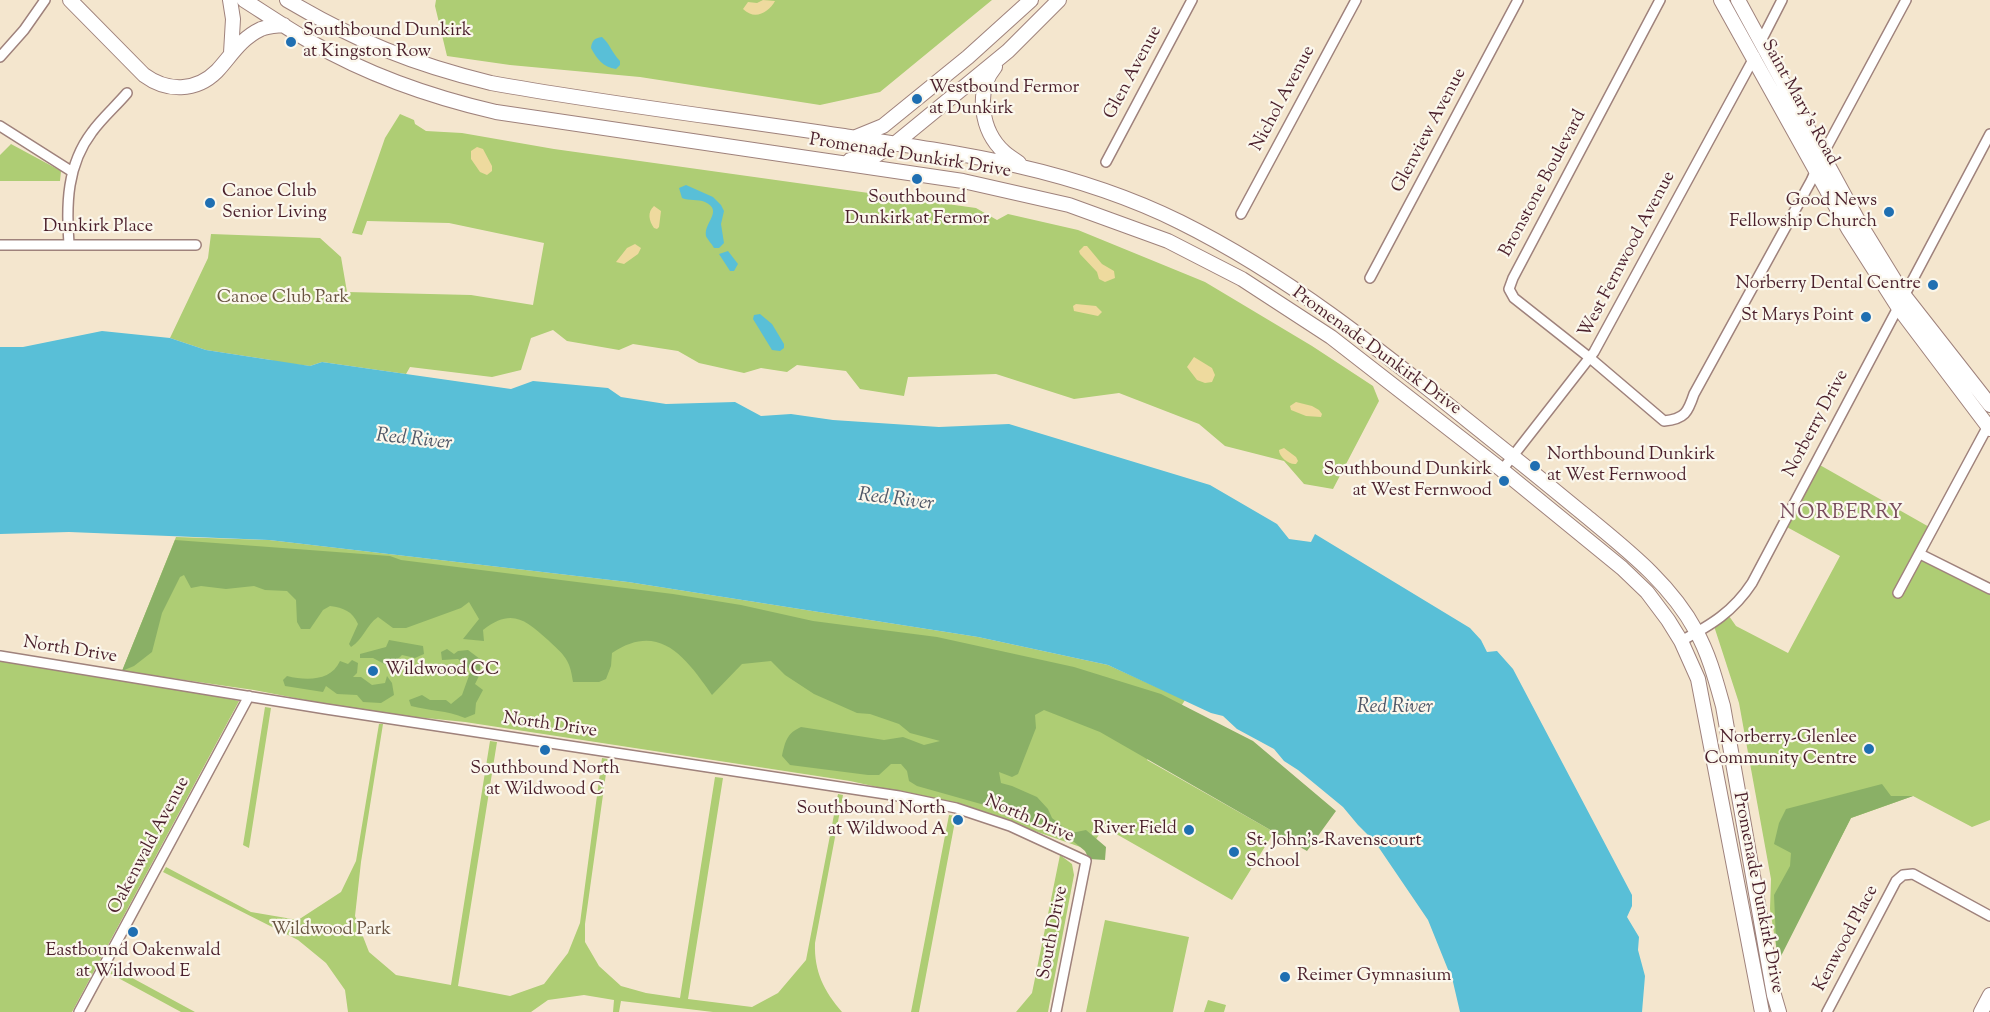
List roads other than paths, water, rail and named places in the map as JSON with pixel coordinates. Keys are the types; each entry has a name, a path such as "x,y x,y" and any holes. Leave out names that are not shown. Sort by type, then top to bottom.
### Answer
{"main road":[{"path":"70,0 144,75 162,86 180,88 196,85 215,73 231,52 259,30 284,25"},
{"path":"230,0 233,13 231,52"},
{"name":"Promenade Dunkirk Drive","path":"244,0 326,50 378,75 435,96 496,112 963,181 1069,205 1168,241 1234,275 1331,337 1502,470 1622,568 1647,592 1682,641 1698,680 1706,711 1762,1012"},
{"path":"855,137 883,126 968,57 1030,0"},
{"path":"1023,165 1004,153 988,130 982,104 987,76 1008,51 1059,0"},
{"name":"Saint Mary's Road","path":"1721,0 1849,230 1898,308 1989,425"},
{"name":"Saint Mary's Road","path":"1738,0 1860,224 1903,294 1990,405"},
{"name":"Promenade Dunkirk Drive","path":"292,1 375,47 434,68 491,83 897,142 1023,165 1076,180 1165,215 1246,258 1343,322 1513,456 1636,558 1661,582 1684,611 1697,633 1714,673 1723,706 1774,995 1779,1012"},
{"path":"836,162 875,156 897,142 1008,51"},
{"path":"1234,275 1246,258"},
{"path":"1981,1012 1990,995"}],"street":[{"path":"0,57 24,30 45,0"},
{"name":"Glen Avenue","path":"1106,162 1192,0"},
{"name":"Nichol Avenue","path":"1241,214 1356,0"},
{"name":"Glenview Avenue","path":"1370,278 1518,0"},
{"name":"Bronstone Boulevard","path":"1590,358 1514,298 1509,289 1660,0"},
{"name":"West Fernwood Avenue","path":"1502,470 1590,358 1754,58 1760,41 1782,0"},
{"path":"1590,358 1664,421 1678,420 1689,410 1695,394 1906,0"},
{"path":"69,244 67,217 71,171 91,132 127,93"},
{"path":"0,126 71,171"},
{"name":"Norberry Drive","path":"1682,641 1725,615 1740,602 1752,583 1898,308 1903,294 1990,134"},
{"name":"Dunkirk Place","path":"0,245 196,245"},
{"path":"1898,593 1989,425"},
{"path":"1920,554 1990,590"},
{"name":"North Drive","path":"0,656 899,796 956,808 1010,826 1086,861"},
{"name":"Oakenwald Avenue","path":"79,1012 249,696"},
{"name":"South Drive","path":"1056,1012 1086,861"},
{"name":"Kenwood Place","path":"1827,1012 1896,881 1903,875 1912,874 1990,916"}],"water":[{"path":"602,37 620,61 616,69 601,62 591,48 594,40"},
{"path":"686,185 713,197 721,205 724,211 721,224 724,243 719,248 714,248 706,236 713,209 705,202 682,198 679,188"},
{"path":"728,251 738,264 734,271 730,271 719,254"},
{"path":"760,314 772,324 784,344 784,348 780,351 772,350 753,319 754,315"},
{"name":"Red River","path":"102,331 170,338 206,350 310,366 322,362 511,389 533,381 608,388 621,397 666,404 735,402 761,416 791,414 833,420 939,427 1009,424 1210,485 1277,524 1289,539 1311,542 1315,534 1470,628 1481,640 1487,652 1497,651 1513,669 1632,895 1632,906 1627,917 1639,937 1638,950 1645,976 1642,1012 1460,1012 1453,982 1428,920 1375,842 1343,807 1284,761 1274,749 1237,729 1223,716 1211,713 1108,665 978,637 628,582 269,540 69,532 0,534 0,347 23,347"}],"place":[{"name":"Southbound Dunkirk at Kingston Row","path":"291,42"},
{"name":"Westbound Fermor at Dunkirk","path":"917,99"},
{"name":"Southbound Dunkirk at Fermor","path":"917,179"},
{"name":"Canoe Club Senior Living","path":"210,203"},
{"name":"Good News Fellowship Church","path":"1889,212"},
{"name":"Norberry Dental Centre","path":"1933,285"},
{"name":"St Marys Point","path":"1866,317"},
{"name":"Northbound Dunkirk at West Fernwood","path":"1535,466"},
{"name":"Southbound Dunkirk at West Fernwood","path":"1504,481"},
{"name":"Wildwood CC","path":"373,671"},
{"name":"Norberry-Glenlee Community Centre","path":"1869,749"},
{"name":"Southbound North at Wildwood C","path":"545,750"},
{"name":"Southbound North at Wildwood A","path":"958,820"},
{"name":"River Field","path":"1189,830"},
{"name":"St. John's-Ravenscourt School","path":"1234,852"},
{"name":"Eastbound Oakenwald at Wildwood E","path":"133,932"},
{"name":"Reimer Gymnasium","path":"1285,977"}],"district":[{"name":"NORBERRY","path":"1842,515"}],"park label":[{"name":"Canoe Club Park","path":"283,299"},
{"name":"Wildwood Park","path":"331,931"}]}
